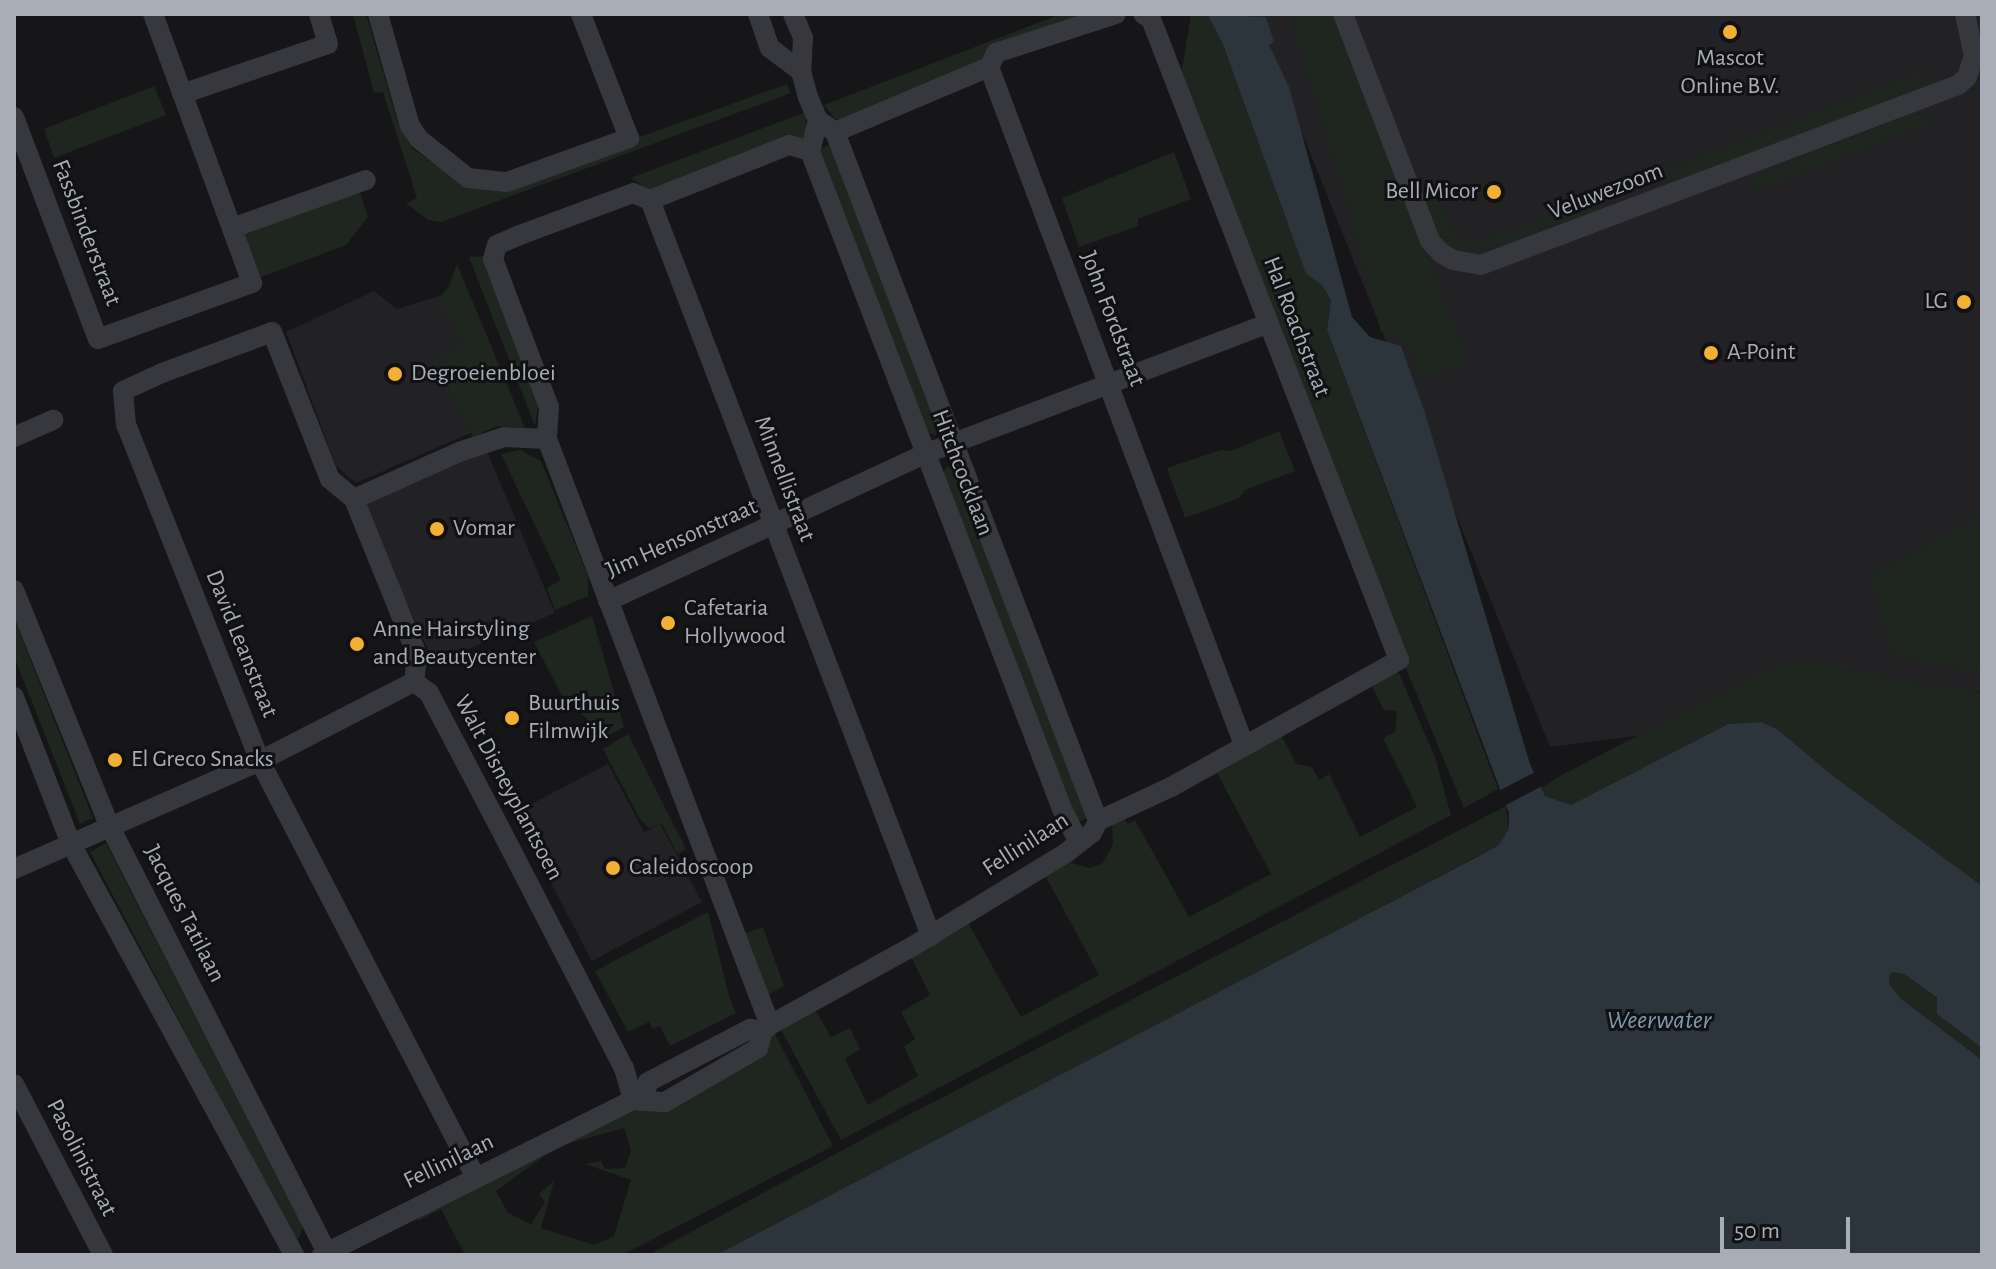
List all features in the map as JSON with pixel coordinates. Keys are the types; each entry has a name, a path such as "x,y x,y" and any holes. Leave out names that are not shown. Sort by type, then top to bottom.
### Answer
{"street":[{"name":"Fassbinderstraat","path":"14,117 98,339 252,283 153,14"},
{"path":"182,94 328,44 319,14"},
{"path":"378,14 410,126 419,139 468,178 507,182 629,138 581,14"},
{"path":"758,14 770,48 801,71"},
{"path":"767,1028 547,439 549,407 493,259 497,245 633,193 650,200 789,145 810,151 818,120 801,71 803,38 793,14"},
{"path":"818,120 835,132 989,67 996,53 1116,14"},
{"name":"Hal Roachstraat","path":"1143,14 1151,19 1399,660"},
{"name":"Veluwezoom","path":"1343,14 1430,241 1453,260 1481,265 1958,85 1972,67 1974,56 1965,14"},
{"name":"John Fordstraat","path":"989,67 1244,745"},
{"name":"Hitchcocklaan","path":"835,132 1098,821"},
{"name":"Hitchcocklaan","path":"810,151 1062,809 1079,843"},
{"path":"232,228 366,180"},
{"name":"Minnellistraat","path":"650,200 931,936"},
{"name":"Jim Hensonstraat","path":"608,601 927,453 1267,324"},
{"name":"David Leanstraat","path":"354,499 330,479 272,332 123,391 126,425 260,761 476,1178"},
{"path":"14,437 53,420"},
{"path":"14,869 260,761 414,682 417,655 354,499 459,452 504,437 547,439"},
{"name":"Jacques Tatilaan","path":"14,590 109,825 325,1254"},
{"name":"Fellinilaan","path":"325,1254 638,1099 648,1082 750,1029 767,1028 931,936 1079,843 1092,833 1098,821 1171,787 1399,660"},
{"name":"Walt Disneyplantsoen","path":"414,682 429,693 638,1099"},
{"path":"14,697 71,844 294,1255"},
{"name":"Pasolinistraat","path":"14,1084 103,1255"}],"shaded area":[{"path":"353,14 366,14 398,123 412,148 452,177 499,188 787,84 791,93 441,222 428,220 406,203 417,198 383,92 374,93"},
{"path":"1061,14 1102,14 842,121 835,119 824,105"},
{"path":"1191,14 1207,14 1222,42 1306,274 1322,285 1331,300 1327,330 1498,789 1464,808 1405,666 1180,82"},
{"path":"1254,14 1982,14 1982,691 1550,747"},
{"path":"1289,14 1331,14 1469,363 1419,379 1409,344 1381,332 1347,201"},
{"path":"1922,72 1925,77 1922,89 1679,182 1666,170"},
{"path":"154,86 166,115 54,158 44,129"},
{"path":"806,112 806,141 790,137 649,190 631,178"},
{"path":"1910,114 1926,117 1931,123 1756,191 1752,178"},
{"path":"831,144 939,426 936,435 927,433 820,149"},
{"path":"1174,152 1191,199 1138,219 1138,226 1079,247 1062,198"},
{"path":"1431,187 1456,237 1475,243 1604,197 1598,211 1465,255 1445,244 1451,236 1440,238 1421,191"},
{"path":"359,190 368,217 346,245 259,278 241,232"},
{"path":"488,256 538,406 535,426 469,257"},
{"path":"457,264 525,428 497,426 473,437 433,360 462,344 438,300 449,286"},
{"name":"Degroeienbloei","path":"374,291 397,309 442,295 511,415 356,483 336,466 286,332"},
{"path":"1279,431 1295,471 1245,490 1239,498 1185,518 1167,468 1221,450 1231,451"},
{"path":"486,449 555,613 434,663 362,504"},
{"path":"520,450 541,461 588,576 588,596 555,610 547,588 561,580 501,454"},
{"path":"947,467 956,467 1087,818 1082,821 1077,821 942,473"},
{"path":"1982,514 1982,673 1893,657 1870,577"},
{"path":"592,616 624,727 594,744 583,725 588,720 561,694 534,642"},
{"path":"14,618 93,818 80,824 14,656"},
{"path":"1798,661 1819,661 1907,682 1982,693 1982,886 1832,775 1777,729 1761,722 1728,724 1571,805 1545,796 1541,788 1560,776 1763,671"},
{"path":"1397,669 1435,757 1451,815 841,1140 780,1028 816,1011 831,1037 850,1028 860,1049 845,1059 868,1105 918,1076 904,1047 915,1039 901,1012 930,995 910,955 967,921 1021,1017 1099,975 1045,875 1065,861 1090,868 1103,863 1113,844 1112,825 1124,819 1128,824 1135,820 1189,917 1271,874 1216,771 1280,733 1296,764 1312,767 1319,780 1329,774 1360,837 1417,807 1383,738 1395,732 1397,711 1384,710 1371,684"},
{"path":"628,734 686,849 677,854 662,824 649,828 640,819 603,749"},
{"name":"Caleidoscoop","path":"608,764 644,832 660,824 702,902 592,961 514,813"},
{"path":"1506,806 1509,828 1499,845 1208,998 716,1255 648,1255 893,1123"},
{"path":"106,843 303,1227 295,1240 90,852"},
{"path":"708,912 736,1013 670,1046 660,1026 653,1029 649,1022 628,1032 595,971"},
{"path":"763,927 784,986 766,996 743,934"},
{"path":"1893,972 1904,974 1937,999 1937,1014 1982,1048 1982,1060 1900,998 1890,985 1889,976"},
{"path":"774,1032 833,1146 622,1255 465,1255 441,1209 418,1221 414,1212 541,1151 543,1157 496,1191 508,1213 531,1224 545,1202 539,1194 554,1181 541,1228 594,1245 614,1236 631,1180 585,1164 601,1161 605,1169 625,1168 631,1150 624,1128 563,1145 608,1117 644,1107"}],"water":[{"name":"Weerwater","path":"1207,14 1266,17 1274,42 1269,45 1289,87 1352,317 1370,337 1401,346 1425,413 1530,764 1545,796 1571,805 1728,724 1761,722 1777,729 1832,775 1982,886 1982,1048 1937,1014 1937,998 1904,974 1893,972 1889,976 1890,985 1900,998 1982,1060 1982,1255 716,1255 1477,857 1499,845 1509,828 1509,813 1327,330 1331,300 1322,285 1306,274 1222,42"}],"pier":[{"path":"1537,771 1544,785 1502,807 1495,793"}],"place":[{"name":"Mascot Online B.V.","path":"1730,32"},
{"name":"Bell Micor","path":"1494,192"},
{"name":"LG","path":"1964,302"},
{"name":"A-Point","path":"1711,353"},
{"name":"Degroeienbloei","path":"395,374"},
{"name":"Vomar","path":"437,529"},
{"name":"Cafetaria Hollywood","path":"668,623"},
{"name":"Anne Hairstyling and Beautycenter","path":"357,644"},
{"name":"Buurthuis Filmwijk","path":"512,718"},
{"name":"El Greco Snacks","path":"115,760"},
{"name":"Caleidoscoop","path":"613,868"}]}
